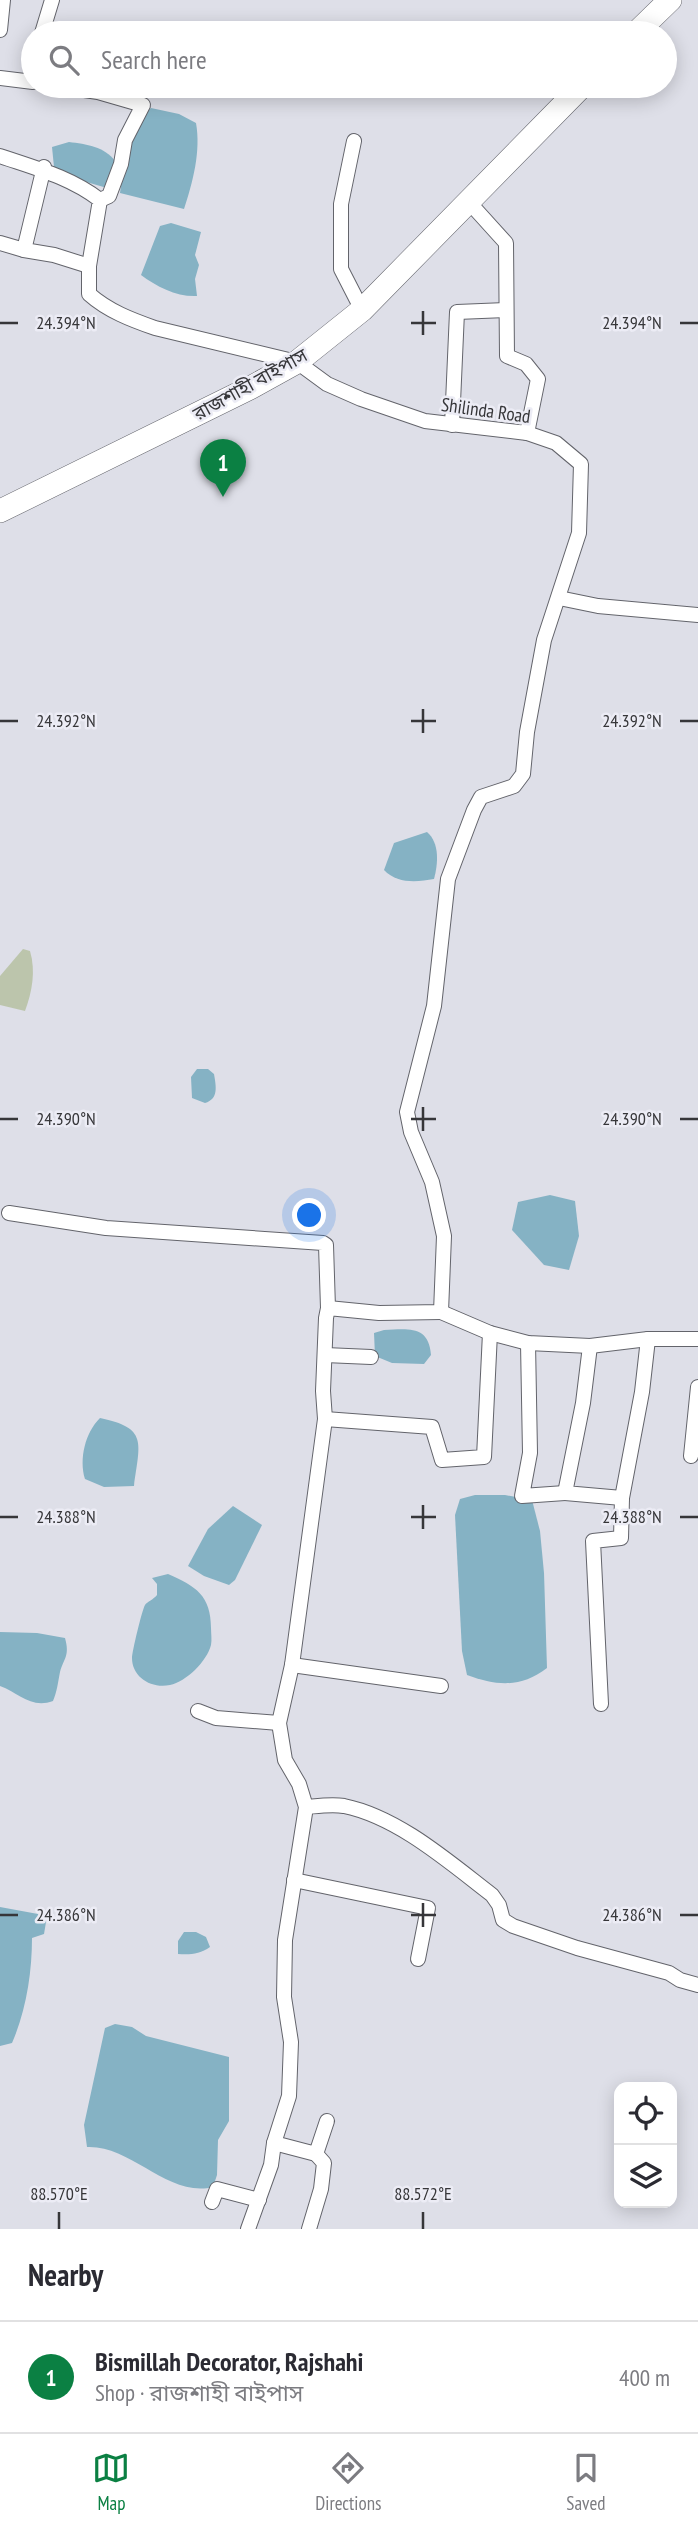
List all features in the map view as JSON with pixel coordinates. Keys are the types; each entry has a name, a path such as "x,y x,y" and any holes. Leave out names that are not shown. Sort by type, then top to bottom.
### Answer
{"highway":[{"path":"648,21 670,0"},
{"name":"রাজশাহী বাইপাস","path":"0,512 239,394 297,362 362,310 570,98"}],"street":[{"path":"0,23 3,0"},
{"path":"46,21 52,0"},
{"path":"0,78 21,81"},
{"path":"100,200 109,196 121,164 125,140 144,105 119,98"},
{"path":"354,141 341,204 341,269 362,310"},
{"path":"1,161 50,172 87,190 100,200"},
{"path":"24,250 44,167"},
{"path":"100,200 89,266 89,294 100,304 134,321 297,362"},
{"path":"468,201 506,243 507,356 527,364 538,379 527,433"},
{"path":"0,243 89,266"},
{"path":"453,425 457,312 506,310"},
{"name":"Shilinda Road","path":"297,362 327,384 361,399 425,421 527,433 556,443 581,464 579,533 559,598"},
{"path":"441,1312 444,1236 432,1182 411,1132 407,1112 434,1006 448,879 481,797 514,786 523,774 527,732 544,640 559,598 598,606 698,615"},
{"path":"9,1213 106,1228 326,1245 328,1308 323,1391 325,1419 292,1665 279,1723 285,1760 299,1784 306,1807 285,1940 284,1997 291,2042 289,2096 274,2143 271,2165 248,2229"},
{"path":"328,1308 379,1313 441,1312 490,1333 528,1343 590,1346 648,1339 698,1339"},
{"path":"325,1419 432,1427 442,1460 484,1457 490,1333"},
{"path":"600,1704 593,1541 621,1538 622,1498 642,1392 648,1339"},
{"path":"528,1343 530,1453 523,1496 565,1493 622,1498"},
{"path":"565,1493 583,1403 590,1346"},
{"path":"325,1355 371,1357"},
{"path":"691,1456 698,1387"},
{"path":"292,1665 441,1686"},
{"path":"198,1711 216,1718 279,1723"},
{"path":"306,1807 342,1806 379,1818 432,1849 492,1895 503,1920 513,1926 577,1948 669,1973 680,1980 698,1985"},
{"path":"294,1880 428,1908 418,1959"},
{"path":"316,2154 327,2121"},
{"path":"274,2143 316,2154 324,2163 321,2189 309,2229"},
{"path":"212,2202 217,2189 259,2200"}],"green space":[{"path":"23,949 30,951 33,966 25,1011 0,1005 0,976"}],"water":[{"path":"151,108 179,114 196,123 195,166 184,209 120,193 132,136 143,116"},
{"path":"69,142 101,149 111,156 115,161 107,188 83,181 54,167 52,147"},
{"path":"171,223 201,232 195,255 199,265 195,279 197,296 168,290 141,275 160,226"},
{"path":"427,832 436,848 434,879 401,880 384,870 394,843"},
{"path":"197,1069 208,1069 214,1074 215,1095 205,1103 192,1098 191,1077"},
{"path":"550,1195 575,1201 579,1236 569,1270 544,1265 512,1230 518,1202"},
{"path":"384,1330 409,1330 422,1334 429,1345 431,1355 424,1364 392,1363 375,1356 374,1333"},
{"path":"100,1418 126,1427 137,1439 139,1448 134,1486 104,1487 85,1479 85,1447 90,1431"},
{"path":"475,1495 505,1495 532,1500 540,1531 547,1668 518,1682 499,1683 467,1675 462,1651 455,1515 460,1499"},
{"path":"233,1506 262,1525 235,1580 229,1585 204,1576 188,1566 208,1529"},
{"path":"168,1574 187,1583 205,1600 210,1617 211,1645 195,1670 183,1680 163,1686 150,1683 139,1676 132,1658 144,1608 157,1595 157,1584 152,1578"},
{"path":"0,1632 37,1633 65,1638 67,1653 53,1701 32,1702 0,1686"},
{"path":"0,1907 38,1914 46,1922 44,1934 32,1938 27,1992 17,2031 12,2043 0,2046"},
{"path":"184,1932 196,1932 206,1937 210,1947 195,1954 178,1954 178,1941"},
{"path":"115,2024 132,2027 146,2036 229,2057 229,2121 218,2140 217,2175 213,2187 181,2185 119,2154 87,2147 84,2125 105,2028"}],"place":[{"name":"Bismillah Decorator, Rajshahi","path":"223,497"}]}
